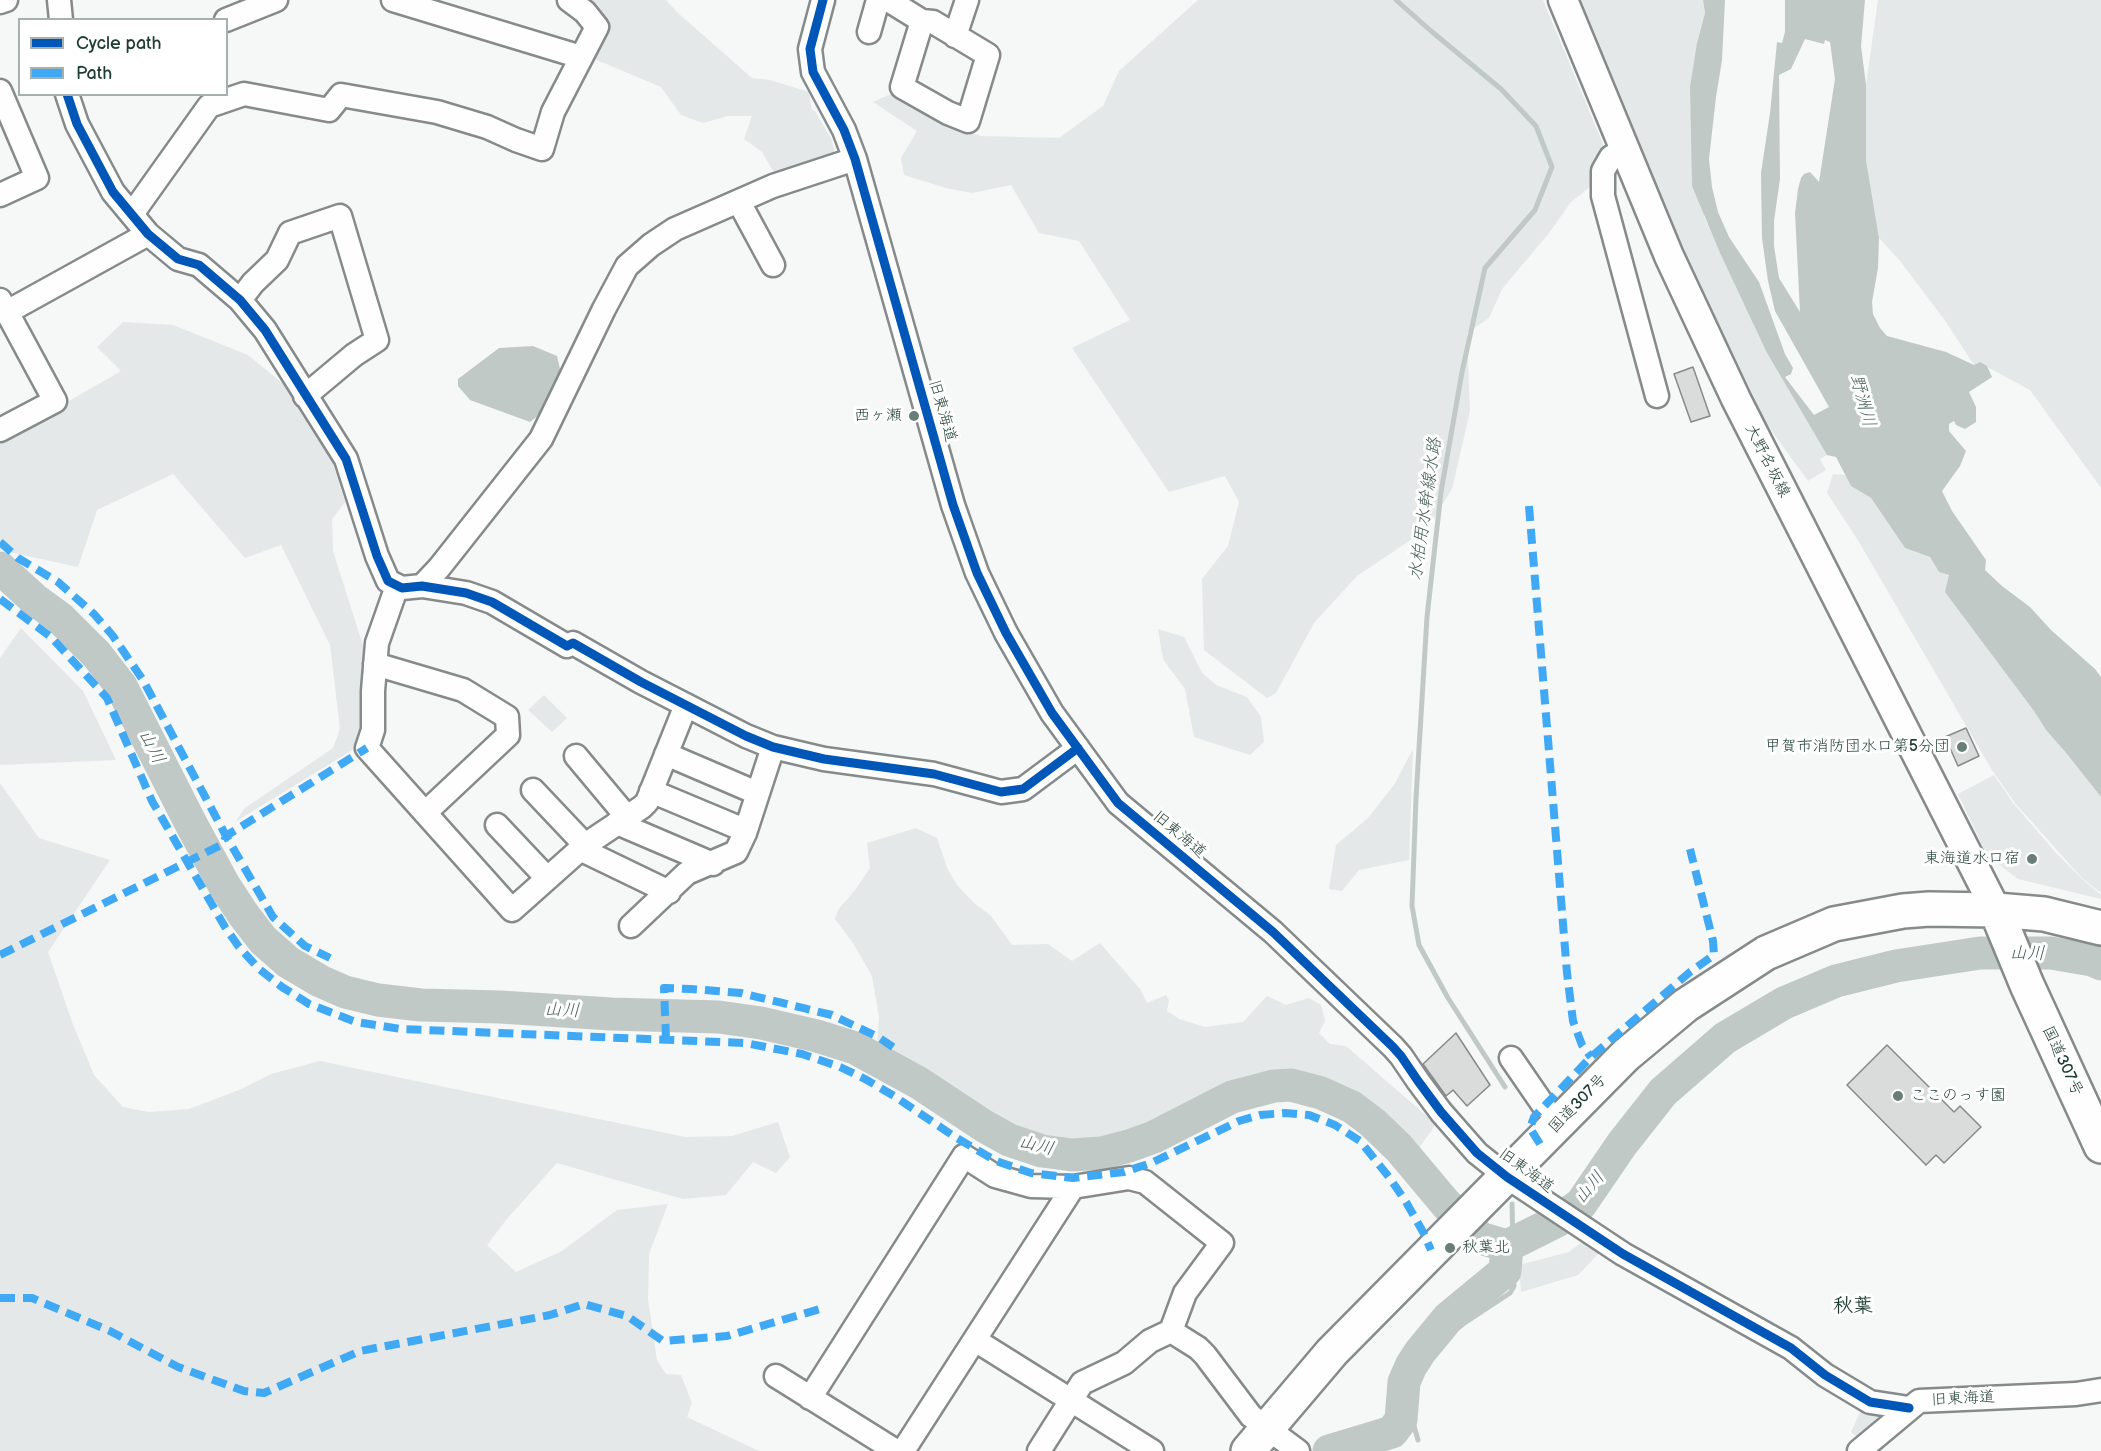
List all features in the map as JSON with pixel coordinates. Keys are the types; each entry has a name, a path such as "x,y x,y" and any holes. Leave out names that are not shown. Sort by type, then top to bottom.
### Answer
{"highway":[{"name":"国道307号","path":"1257,1440 1332,1352 1626,1055 1686,1005 1766,953 1834,924 1903,911 1929,909 2001,922 2044,914 2101,928"},
{"name":"国道307号","path":"2001,922 2026,985 2101,1146"}],"main road":[{"name":"大野名坂線","path":"1563,0 1669,256 1736,399 2001,922"}],"street":[{"path":"0,2 6,0"},
{"path":"59,0 61,18"},
{"path":"228,19 276,0"},
{"path":"393,0 581,57"},
{"path":"132,213 209,106 244,94 329,110 341,95 437,112 487,127 542,149 553,112 597,27 585,12 570,0"},
{"name":"旧東海道","path":"823,0 810,50 813,72 844,130 855,159 953,505 977,573 1006,633 1052,713 1118,803 1273,932 1393,1047 1441,1112 1477,1153 1507,1177 1668,1281 1791,1348 1825,1375 1870,1402 1909,1408 1918,1401 2076,1394 2101,1390"},
{"path":"868,32 878,0"},
{"path":"888,0 922,21 933,22 988,55 968,121 948,113 902,87 922,21"},
{"path":"955,36 967,0"},
{"path":"0,91 37,178 0,195"},
{"path":"68,96 77,124 96,164 113,192 148,234 178,259 200,265 240,300 265,330 346,459 377,556 388,581 402,588 422,586 466,593 492,602 567,646 573,642 640,682 746,736 773,747 824,759 934,774 1001,792 1023,789 1078,748"},
{"path":"1624,149 1611,157 1603,171 1603,196 1657,396"},
{"path":"422,586 439,568 541,439 627,266 651,245 675,229 773,186 855,159"},
{"path":"738,202 773,265"},
{"path":"240,300 253,283 277,260 290,233 340,216 377,340 354,355 305,396"},
{"path":"0,430 54,401 3,306 148,234"},
{"path":"397,586 377,643 373,730 367,748 512,910 582,847 647,802 686,705"},
{"path":"375,664 463,690 507,717 508,735 425,813"},
{"path":"631,926 687,873 713,864 736,852 745,833 773,747"},
{"path":"666,754 757,793"},
{"path":"576,756 622,820 713,864"},
{"path":"533,790 582,847 669,892"},
{"path":"651,792 737,827 745,833"},
{"path":"497,825 547,878"},
{"path":"1511,1058 1544,1106"},
{"path":"810,1398 964,1156 994,1176 1032,1186 1073,1187 1130,1178 1145,1182 1222,1243 1185,1293 1171,1331 1149,1341 1124,1363 1082,1383 1039,1451"},
{"path":"903,1451 1073,1187"},
{"path":"1171,1331 1205,1355 1251,1416 1257,1440 1298,1451"},
{"path":"975,1340 1152,1451"},
{"path":"776,1376 896,1451"},
{"path":"1859,1451 1909,1408"}],"shaded area":[{"path":"581,0 666,0 752,78 770,80 809,92 812,111 814,110 831,138 836,157 776,176 762,152 744,139 752,116 728,116 703,123 681,115 661,87 592,58 607,24"},
{"path":"1198,0 1543,0 1608,156 1590,187 1571,202 1549,233 1502,289 1489,318 1467,333 1470,411 1452,489 1427,529 1357,576 1314,623 1276,693 1267,698 1204,650 1202,579 1228,546 1239,502 1225,476 1169,492 1072,348 1130,320 1079,241 1039,233 1011,185 972,193 946,188 904,175 901,158 917,131 873,102 895,92 934,119 981,136 1059,138 1103,106 1119,71"},
{"path":"1571,0 1703,0 1705,13 1697,43 1704,217 1767,353 1827,455 1820,459 1826,470 1808,481 1739,386"},
{"path":"1878,0 2101,0 2101,488 2030,390 1980,363 1974,365 1944,319 1901,262 1879,238 1866,160 1866,85"},
{"path":"123,322 173,325 248,355 293,392 327,445 345,502 332,519 333,551 366,655 360,737 354,749 235,822 245,808 333,748 340,729 330,645 281,545 245,558 173,474 97,510 78,567 0,550 0,441 121,371 97,347"},
{"path":"1833,474 1846,475 1851,486 1871,498 1905,548 1930,557 1939,572 1949,575 1991,653 2046,730 2101,797 2101,893 2082,878 2015,803 1992,770 1859,542 1827,493"},
{"path":"21,628 83,691 116,760 0,765 0,658"},
{"path":"1158,629 1184,637 1202,673 1216,685 1247,697 1261,717 1264,742 1250,755 1194,737 1185,689 1163,659"},
{"path":"544,695 567,718 552,732 528,710"},
{"path":"1413,749 1409,860 1359,870 1342,891 1329,889 1336,845 1367,819 1394,785"},
{"path":"1994,775 2013,803 2056,853 2101,895 2101,899 2018,879 1987,855 1958,794"},
{"path":"0,783 39,838 110,860 48,952 72,1022 94,1075 123,1107 149,1112 189,1109 239,1090 271,1074 320,1061 685,1137 732,1136 778,1122 790,1157 776,1173 753,1162 726,1195 683,1199 557,1163 487,1245 516,1272 562,1251 617,1210 668,1204 649,1254 648,1299 657,1360 666,1374 681,1375 692,1403 687,1417 759,1451 0,1451"},
{"path":"916,828 937,838 948,870 957,885 974,903 991,916 1012,945 1048,944 1072,961 1100,943 1140,989 1147,1003 1166,995 1169,1000 1167,1011 1179,1019 1205,1027 1243,1022 1267,996 1286,1005 1309,998 1321,1005 1325,1021 1319,1033 1330,1044 1346,1046 1436,1124 1417,1151 1364,1100 1305,1079 1273,1079 1240,1084 1215,1092 1154,1127 1128,1138 1071,1149 1042,1146 1020,1140 990,1124 920,1071 877,1046 879,1017 872,976 853,943 835,919 838,910 870,868 867,843"},
{"path":"1583,1241 1601,1251 1578,1275 1521,1292 1519,1265 1569,1252"},
{"path":"1862,1408 1886,1414 1861,1440 1851,1432"}],"water":[{"name":"野洲川","path":"1703,0 1725,0 1722,60 1709,159 1718,212 1729,237 1759,282 1785,354 1793,368 1791,374 1785,377 1814,415 1829,407 1775,311 1762,238 1761,173 1777,42 1782,43 1785,32 1785,0 1865,0 1861,46 1866,85 1866,160 1879,238 1878,268 1872,302 1873,314 1887,336 1946,352 1974,365 1980,362 1987,366 1992,377 1969,392 1976,407 1976,422 1965,429 1956,425 1954,421 1949,424 1949,431 1966,451 1960,466 1942,491 1952,511 1986,560 1985,570 2030,607 2101,677 2101,797 2046,730 1945,592 1949,575 1939,572 1930,557 1905,548 1871,498 1851,486 1836,457 1827,455 1767,353 1720,253 1692,186 1690,87 1697,43 1705,13","holes":["1805,39 1824,44 1825,40 1830,42 1835,79 1819,182 1810,172 1801,178 1798,189 1795,213 1800,312 1779,278 1774,246 1774,221 1780,179 1779,75 1791,69"]},
{"path":"533,346 557,356 561,373 543,412 530,422 470,400 458,386 458,379 499,348"}],"building":[{"path":"1693,367 1710,416 1691,422 1674,374"},
{"name":"甲賀市消防団水口第5分団","path":"1966,728 1979,756 1958,766 1945,737"},
{"path":"1456,1033 1490,1085 1467,1106 1453,1090 1446,1096 1423,1064"},
{"name":"ここのっす園","path":"1887,1045 1954,1112 1960,1106 1981,1127 1944,1163 1936,1155 1926,1165 1847,1085"}],"waterway":[{"name":"水柏用水幹線水路","path":"1396,0 1501,89 1536,126 1552,167 1535,210 1485,268 1462,372 1441,492 1427,617 1416,798 1412,906 1419,945 1448,998 1505,1087"},
{"name":"山川","path":"0,568 34,599 60,618 97,655 121,686 189,820 224,885 243,914 263,940 288,962 320,981 345,992 378,1000 421,1005 719,1017 761,1023 817,1036 855,1048 919,1083 1009,1140 1042,1151 1072,1155 1102,1153 1129,1146 1154,1137 1232,1097 1274,1086 1291,1085 1321,1093 1352,1107 1399,1148 1446,1204 1480,1238 1507,1246 1557,1221 1581,1204 1622,1144 1663,1092 1725,1038 1784,1003 1836,981 1896,966 1980,953 2051,953 2092,960 2101,964"},
{"name":"水柏用水幹線水路","path":"1418,1440 1412,1403 1418,1377 1445,1340 1460,1326 1510,1293 1514,1286 1512,1204"},
{"path":"1329,1451 1392,1432 1401,1420 1404,1382 1411,1366 1448,1318 1505,1271 1507,1246"}],"marked path":[{"path":"1529,506 1567,973 1573,1021 1582,1045 1591,1057"},
{"path":"0,542 18,558 58,582 94,614 113,636 143,680 226,836 273,917 305,946 330,958"},
{"path":"0,599 51,637 107,698 152,801 225,927 258,968 309,1004 356,1022 401,1029 745,1043 802,1054 840,1067 865,1079 996,1161 1031,1173 1073,1178 1124,1172 1151,1163 1239,1121 1260,1115 1285,1113 1309,1115 1335,1125 1360,1141 1406,1202 1431,1250"},
{"path":"0,955 223,844 226,836 367,748"},
{"path":"1540,1144 1530,1128 1534,1117 1591,1057 1690,972 1714,955 1713,941 1690,849"},
{"path":"666,1039 664,988 741,993 832,1015 878,1037 896,1049"},
{"path":"0,1298 32,1298 110,1331 178,1367 244,1391 264,1393 360,1351 550,1315 584,1304 627,1316 663,1341 727,1336 820,1309"}],"cycle path":[{"path":"823,0 810,49 813,72 844,130 855,159 953,505 977,573 1006,633 1052,713 1118,803 1273,932 1393,1047 1441,1112 1477,1153 1507,1177 1623,1254 1791,1348 1825,1375 1870,1402 1909,1408"},
{"path":"68,96 77,124 113,192 148,234 178,259 199,265 240,300 265,330 346,459 377,556 388,581 402,588 422,586 466,593 492,602 567,646 573,643 641,682 746,736 773,747 824,759 934,774 1001,792 1023,789 1078,748"}],"place":[{"name":"西ヶ瀬","path":"914,416"},
{"name":"甲賀市消防団水口第5分団","path":"1962,747"},
{"name":"東海道水口宿","path":"2032,859"},
{"name":"ここのっす園","path":"1898,1096"},
{"name":"秋葉北","path":"1450,1248"}],"district":[{"name":"秋葉","path":"1853,1307"}]}
